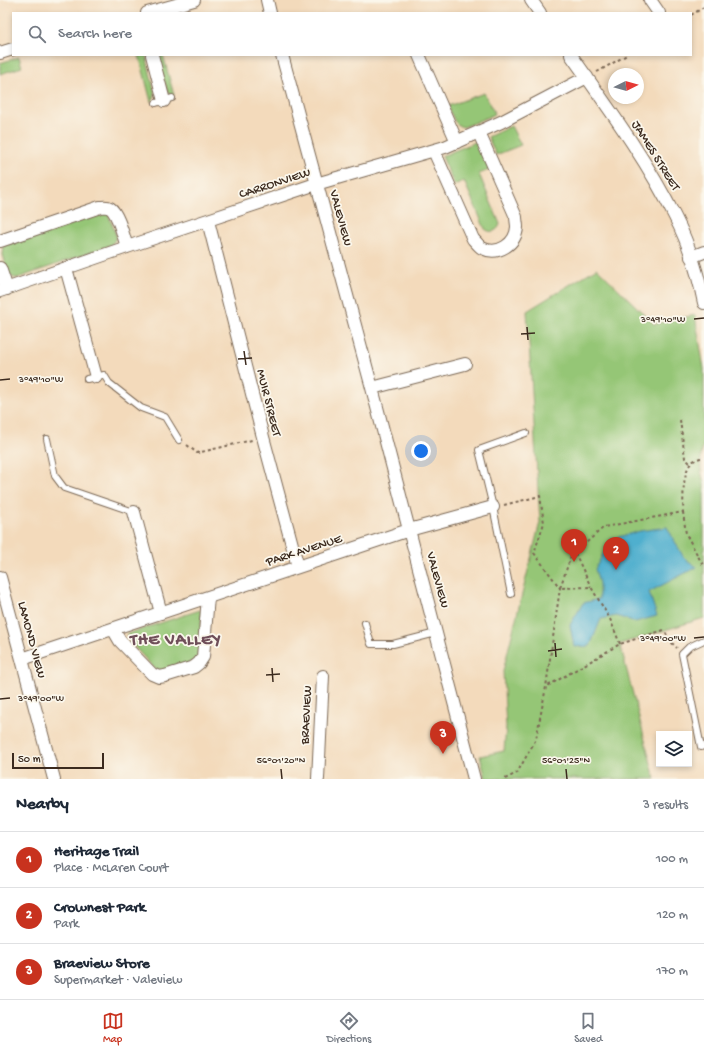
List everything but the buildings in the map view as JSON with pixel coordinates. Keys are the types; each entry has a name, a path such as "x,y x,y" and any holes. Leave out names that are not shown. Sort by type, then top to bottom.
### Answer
{"street":[{"path":"151,12 194,0"},
{"path":"267,0 270,12"},
{"path":"531,0 539,12"},
{"path":"650,0 658,12"},
{"path":"0,53 12,49"},
{"path":"152,56 164,101"},
{"name":"VALEVIEW","path":"282,56 372,388 474,779"},
{"path":"419,56 457,142"},
{"name":"JAMES STREET","path":"572,56 652,175 676,217 698,278 704,303"},
{"name":"CARRONVIEW","path":"0,268 4,290 316,184 434,151 479,133 587,77"},
{"path":"434,151 473,239 481,247 489,250 503,248 511,242 515,234 517,226 516,217 479,133"},
{"path":"0,241 100,206 110,208 116,215 127,247"},
{"name":"MUIR STREET","path":"208,221 298,567"},
{"path":"691,257 704,252"},
{"path":"66,268 92,378"},
{"path":"372,388 465,364"},
{"name":"PARK AVENUE","path":"22,659 409,530 493,507"},
{"path":"134,512 161,613"},
{"name":"LAMOND VIEW","path":"0,577 54,779"},
{"path":"113,629 120,641 152,674 158,677 194,667 203,657 208,597"},
{"name":"BRAEVIEW","path":"318,779 323,676"}],"lane":[{"path":"92,378 104,375 109,383 141,408 165,417 179,440"},
{"path":"511,594 480,450 526,433"},
{"path":"47,439 55,476 64,488 134,512"},
{"path":"365,623 370,644 393,644 436,633"},
{"path":"704,640 689,647 682,654 701,747 704,746"}],"path":[{"path":"692,14 704,7"},
{"path":"587,77 625,56"},
{"path":"680,420 685,458 690,463"},
{"path":"179,440 197,453 263,437"},
{"path":"704,458 699,458 690,463 686,470 683,512 686,534 704,567"},
{"path":"493,507 540,496 544,523 534,553 560,588"},
{"path":"505,779 517,772 536,739 546,687 560,588 571,556 604,527 683,512"},
{"path":"575,553 596,597 610,619 620,644"},
{"path":"560,588 591,587"},
{"path":"546,687 620,644 664,630 670,641 682,654"}],"green space":[{"path":"139,56 146,56 155,94 151,102"},
{"path":"157,56 163,56 174,95 170,94 167,90"},
{"path":"19,57 22,67 0,74 0,63"},
{"path":"484,93 495,114 464,127 458,125 454,120 448,106"},
{"path":"511,126 521,145 496,155 488,137"},
{"path":"478,141 489,170 479,174 500,224 494,231 487,231 485,229 464,181 454,185 442,156"},
{"path":"100,212 108,213 116,235 115,240 111,245 18,278 14,278 9,275 2,255 3,246"},
{"path":"597,268 654,324 695,315 704,369 704,443 701,473 704,483 704,618 620,644 655,779 486,779 480,756 504,751 506,727 503,671 540,522 527,311"},
{"path":"200,610 202,613 198,656 195,661 164,671 158,671 128,640 127,634"}],"water":[{"path":"667,527 684,558 697,567 649,592 657,616 635,622 616,616 601,619 590,646 574,647 570,625 583,603 599,599 599,583 595,569 611,539 640,531"}],"place":[{"name":"Heritage Trail","path":"574,562"},
{"name":"Crownest Park","path":"616,570"},
{"name":"Braeview Store","path":"443,754"}],"district":[{"name":"THE VALLEY","path":"176,641"}]}
